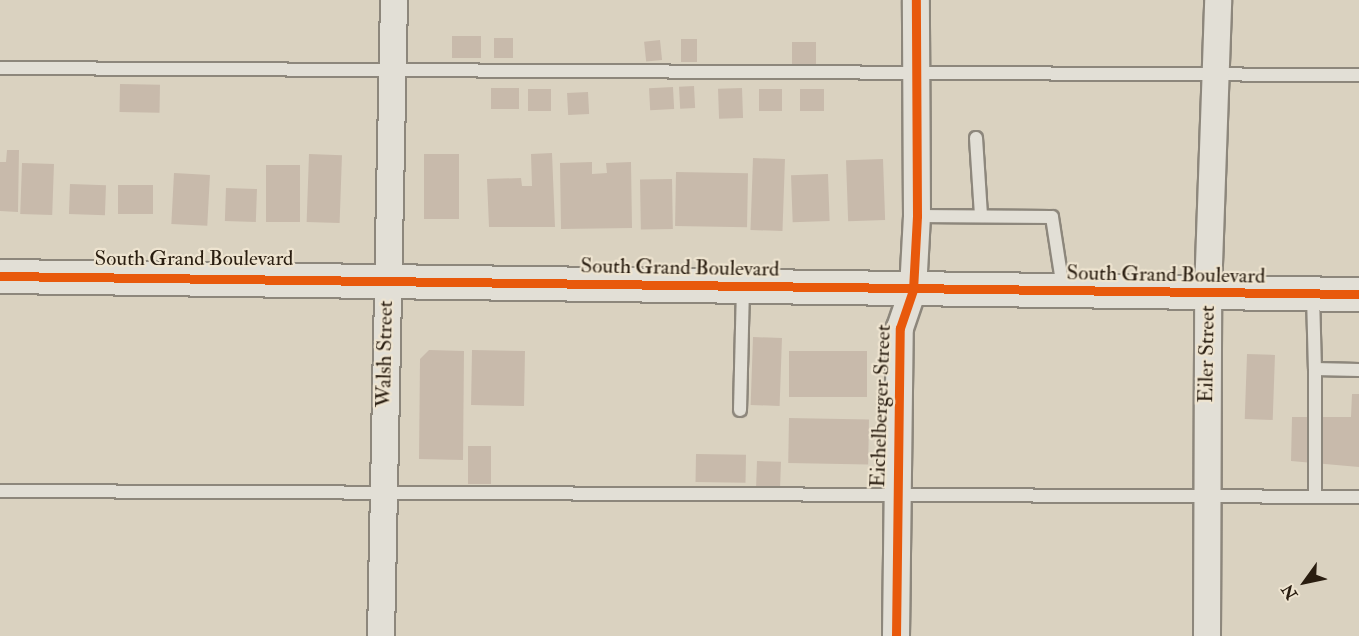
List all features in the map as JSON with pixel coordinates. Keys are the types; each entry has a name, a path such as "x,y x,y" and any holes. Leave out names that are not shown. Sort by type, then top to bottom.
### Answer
{"main road":[{"name":"South Grand Boulevard","path":"0,276 386,279 743,288 1359,294"}],"street":[{"name":"Walsh Street","path":"381,636 386,279 394,0"},
{"name":"Eichelberger Street","path":"896,636 896,495 900,328 913,290 917,216 916,0"},
{"name":"Eiler Street","path":"1207,636 1205,497 1208,293 1218,0"}],"lane":[{"path":"0,68 915,70 1359,75"},
{"path":"976,138 981,216"},
{"path":"917,216 1052,217 1063,292"},
{"path":"740,410 743,288"},
{"path":"1313,294 1315,497"},
{"path":"1315,369 1359,370"},
{"path":"0,491 384,495 1359,497"}],"building":[{"path":"452,36 481,36 481,58 452,58"},
{"path":"494,38 513,38 513,58 494,58"},
{"path":"681,39 697,39 697,62 681,62"},
{"path":"660,40 662,60 646,62 644,42"},
{"path":"792,42 816,42 816,65 792,65"},
{"path":"120,84 160,85 160,113 120,112"},
{"path":"694,86 695,108 680,109 679,87"},
{"path":"673,87 674,109 650,110 649,88"},
{"path":"491,88 519,88 519,109 491,109"},
{"path":"742,88 743,118 719,119 718,89"},
{"path":"528,89 551,89 551,111 528,111"},
{"path":"759,89 782,89 782,111 759,111"},
{"path":"800,89 824,89 824,111 800,111"},
{"path":"588,92 589,114 568,115 567,93"},
{"path":"7,150 19,150 18,212 0,211 0,162 6,162"},
{"path":"552,153 555,227 489,227 487,179 521,178 522,186 532,186 531,154"},
{"path":"309,154 342,155 340,223 307,222"},
{"path":"424,154 459,154 459,219 424,219"},
{"path":"753,158 785,159 782,231 750,230"},
{"path":"883,159 885,220 848,221 846,160"},
{"path":"592,162 592,174 607,173 606,163 631,162 632,228 561,229 560,163"},
{"path":"22,163 54,164 52,215 20,214"},
{"path":"266,165 300,165 300,222 266,222"},
{"path":"676,172 748,173 747,227 675,226"},
{"path":"174,173 210,175 207,226 171,224"},
{"path":"828,174 830,221 793,222 791,175"},
{"path":"672,179 673,229 641,230 640,180"},
{"path":"70,184 106,185 105,215 69,214"},
{"path":"118,185 153,185 153,214 118,214"},
{"path":"226,188 257,189 256,222 225,221"},
{"path":"753,337 782,338 780,406 751,405"},
{"path":"429,350 464,351 463,460 419,459 420,359"},
{"path":"472,350 525,351 524,406 471,405"},
{"path":"789,351 867,351 867,397 789,397"},
{"path":"1247,354 1275,355 1273,420 1245,419"},
{"path":"1352,394 1359,394 1359,467 1291,461 1292,417 1351,417"},
{"path":"789,418 869,419 868,464 788,463"},
{"path":"468,446 491,446 491,484 468,484"},
{"path":"696,454 746,455 746,483 696,482"},
{"path":"757,461 781,462 780,487 756,486"}],"cycle path":[{"path":"896,636 900,328 913,290 917,216 916,0"},
{"path":"0,276 1359,294"}]}
